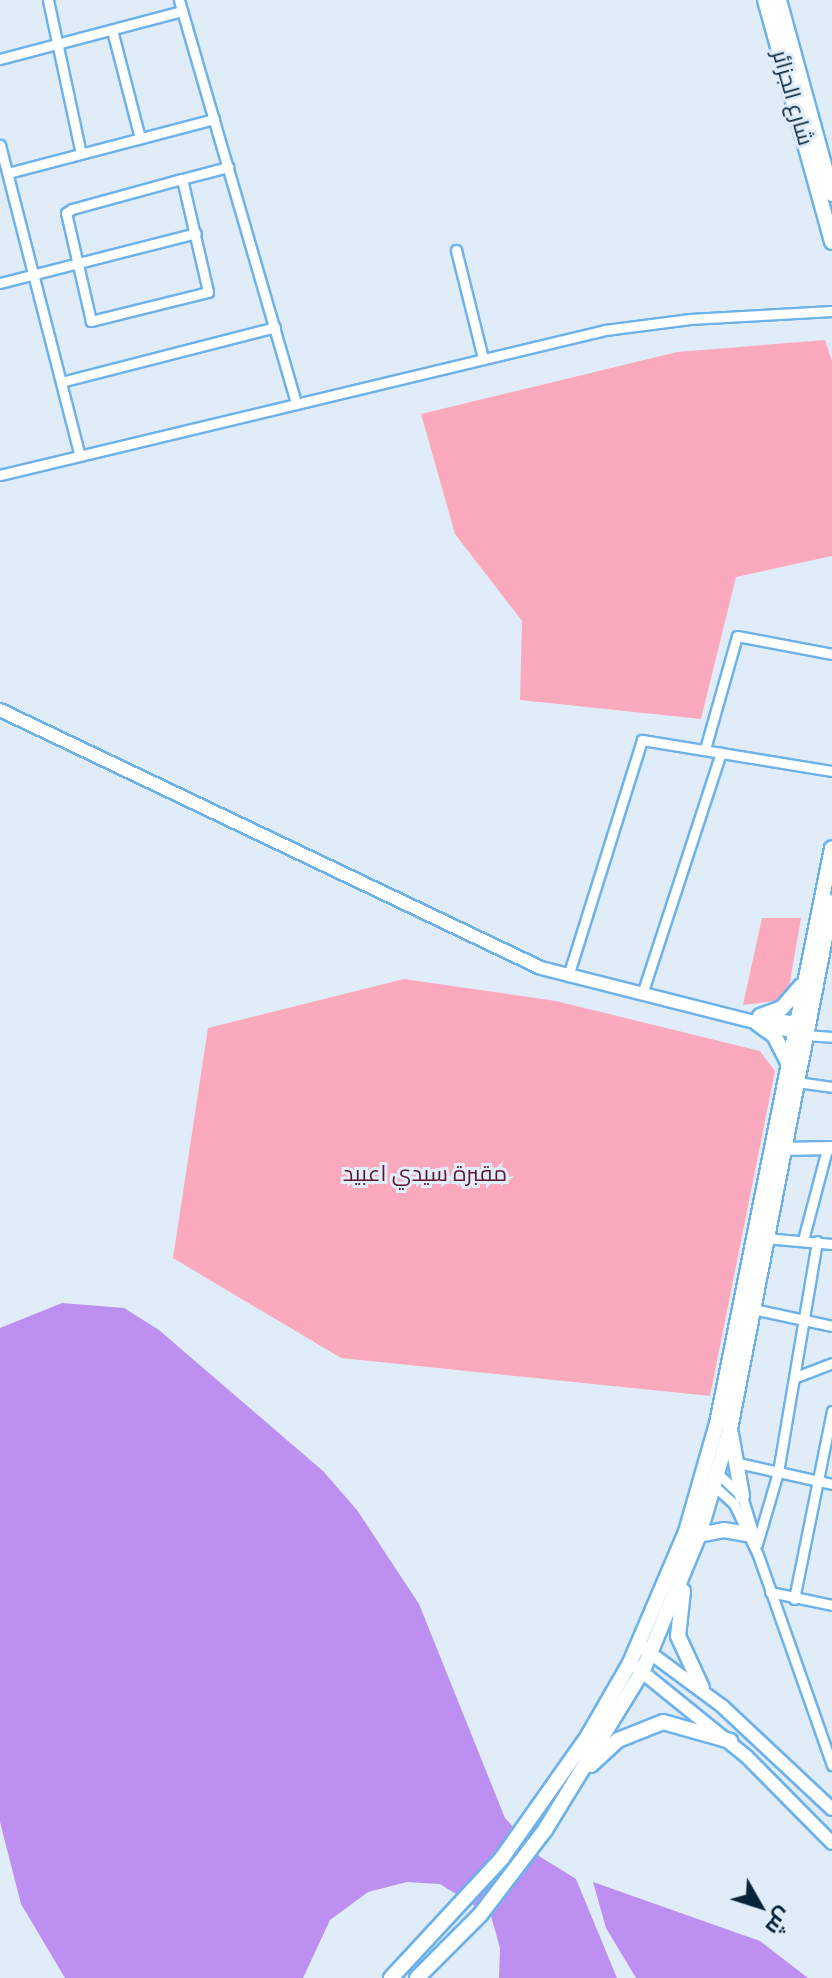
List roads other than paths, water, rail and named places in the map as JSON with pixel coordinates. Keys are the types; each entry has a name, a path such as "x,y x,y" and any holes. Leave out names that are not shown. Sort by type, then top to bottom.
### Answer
{"main road":[{"name":"شارع الجزائر","path":"765,0 832,242"},
{"name":"شارع الجزائر","path":"779,0 832,194"},
{"path":"0,710 522,960 568,976 804,1030"},
{"path":"417,1978 480,1915 545,1830 576,1779 636,1667 730,1429 797,1082 804,1030 804,981 832,848"},
{"path":"644,1648 699,1535 788,1066 804,1030 826,962 832,902"},
{"path":"759,1020 782,1008 804,981"},
{"path":"759,1020 774,1035 788,1066"},
{"path":"782,1149 830,1148"},
{"path":"730,1429 742,1496"},
{"path":"699,1535 724,1530 754,1544"},
{"path":"687,1565 678,1636 702,1688"},
{"path":"644,1648 702,1688 832,1809"},
{"path":"636,1667 730,1741 832,1843"},
{"path":"391,1978 470,1896 530,1823 636,1667"},
{"path":"576,1779 618,1740 649,1724 678,1723 730,1741"}],"street":[{"path":"48,0 81,154"},
{"path":"0,59 112,30 180,5 296,402"},
{"path":"112,30 140,138"},
{"path":"8,173 214,119"},
{"path":"0,145 80,456"},
{"path":"182,179 210,285 201,296 96,323 88,316 64,219 69,210 182,179 228,167"},
{"path":"0,283 196,233"},
{"path":"456,250 483,358"},
{"path":"0,475 483,358 647,323 832,311"},
{"path":"61,382 275,327"},
{"path":"705,749 737,636 832,654"},
{"path":"568,976 639,743 651,738 832,771"},
{"path":"642,994 721,753"},
{"path":"804,1030 832,1037"},
{"path":"797,1082 832,1087"},
{"path":"803,1240 830,1148"},
{"path":"765,1238 832,1244"},
{"path":"754,1544 778,1472 817,1241"},
{"path":"753,1309 832,1326"},
{"path":"796,1377 832,1363"},
{"path":"794,1599 832,1411"},
{"path":"738,1463 832,1484"},
{"path":"710,1476 742,1496 770,1592 832,1765"},
{"path":"710,1476 734,1504 754,1544"},
{"path":"770,1592 832,1605"}],"park label":[{"name":"مقبرة سيدي اعبيد","path":"425,1175"}]}
